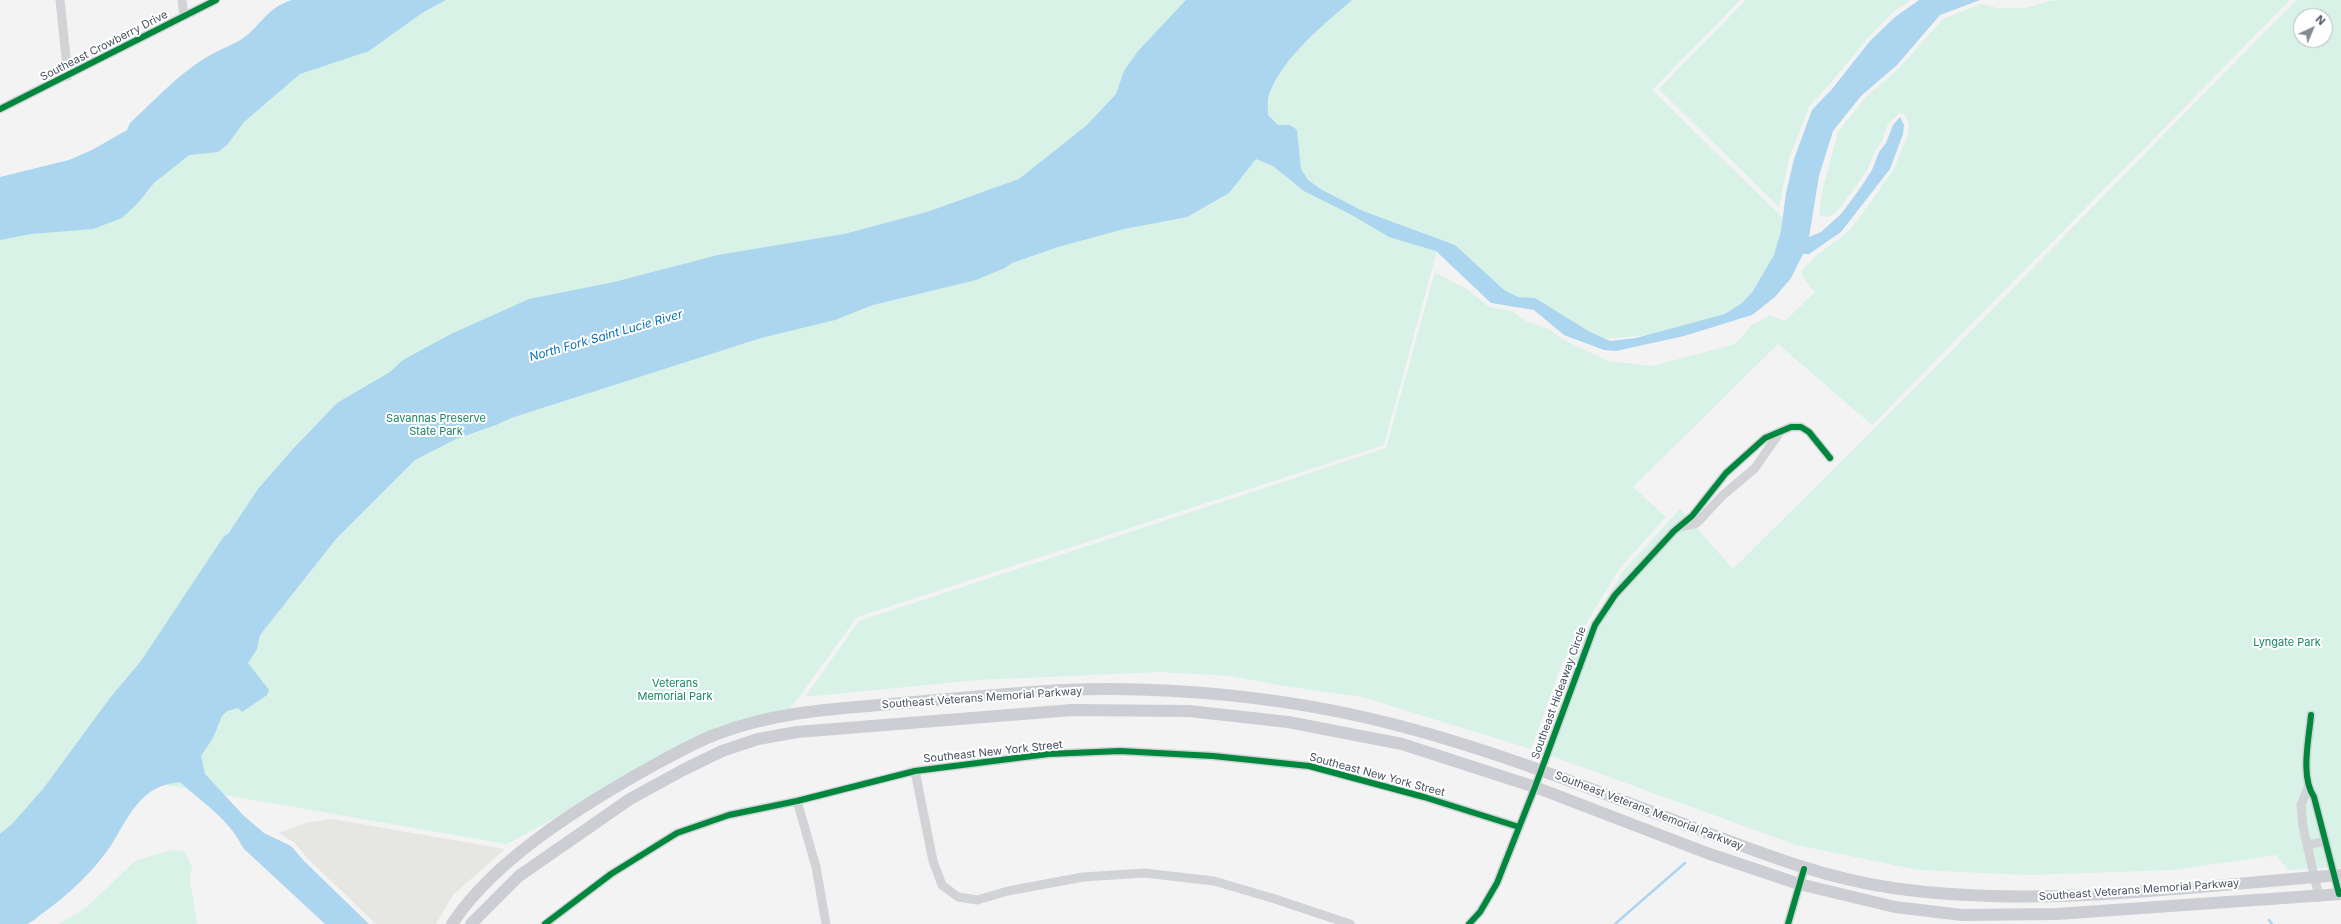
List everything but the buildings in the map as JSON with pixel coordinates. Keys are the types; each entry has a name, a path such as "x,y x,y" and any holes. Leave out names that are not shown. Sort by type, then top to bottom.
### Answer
{"main road":[{"name":"Southeast Veterans Memorial Parkway","path":"455,919 488,880 514,857 625,781 678,752 717,734 754,723 840,708 1067,690 1184,692 1284,702 1397,725 1503,756 1804,869 1890,888 1957,894 2050,897 2338,875"},
{"name":"Southeast Veterans Memorial Parkway","path":"470,924 519,876 630,800 683,770 722,751 758,739 797,732 1072,710 1189,711 1288,722 1402,744 1535,787 1707,853 1799,884 1895,907 1962,915 2057,914 2319,897 2340,894"}],"street":[{"path":"60,0 68,76"},
{"path":"182,0 184,16"},
{"name":"Southeast Crowberry Drive","path":"0,110 216,0"},
{"name":"Southeast Hideaway Circle","path":"1469,924 1480,912 1497,883 1535,787 1595,625 1615,595 1679,527 1692,516 1720,480 1765,438 1796,426 1805,429 1830,458"},
{"path":"1679,527 1697,523 1722,496 1744,478 1772,446 1780,432"},
{"path":"1734,467 1744,478"},
{"path":"2311,715 2307,766 2308,788 2301,805 2313,877 2319,897"},
{"name":"Southeast New York Street","path":"545,924 611,874 677,833 729,815 797,801 915,771 1048,754 1120,751 1213,756 1309,766 1424,797 1519,827"},
{"path":"915,771 933,861 942,885 958,897 977,900 1008,890 1084,877 1144,873 1214,881 1275,899 1350,924"},
{"path":"2308,788 2314,797 2326,841 2338,875 2340,894"},
{"path":"797,801 816,867 826,924"},
{"path":"2307,845 2326,841"},
{"path":"1788,924 1804,869"},
{"path":"455,919 470,924"}],"shaded area":[{"path":"332,819 505,849 453,895 436,924 376,924 307,858 295,843 278,833 306,823"}],"green space":[{"name":"Savannas Preserve State Park","path":"386,0 1740,0 1652,90 1793,228 1741,310 1651,335 1591,340 1497,290 1438,247 1384,445 857,617 794,704 791,705 791,709 721,728 507,844 126,778 0,885 0,204"},
{"path":"1746,0 1911,0 1892,13 1867,39 1809,107 1789,158 1779,207 1659,89"},
{"path":"2290,0 1872,425 1778,344 1633,487 1666,517 1620,568 1563,661 1531,749 1362,697 1284,686 1231,676 1160,672 977,680 805,697 859,621 1386,448 1435,272 1468,290 1489,307 1512,311 1528,322 1549,329 1562,339 1608,361 1653,366 1735,344 1751,326 1770,315 1785,321 1815,292 1802,276 1802,270 1818,254 1844,235 1853,226 1893,171 1908,134 1909,124 1904,114 1899,113 1888,124 1882,141 1875,151 1868,168 1838,210 1829,217 1819,215 1823,188 1838,132 1864,99 1899,68 1943,19 1981,4 1997,8 2026,8 2049,1"},
{"name":"Lyngate Park","path":"2296,0 2341,0 2341,867 2288,870 2277,855 2172,870 2028,875 1919,870 1796,845 1535,750 1566,664 1624,570 1680,509 1733,569 1923,380"},
{"path":"172,850 184,851 192,867 190,880 197,924 59,924 87,907 135,861"}],"water":[{"path":"292,0 446,0 422,13 369,51 300,74 244,122 227,145 218,152 189,155 154,183 137,204 122,218 93,229 31,234 0,240 0,177 69,160 92,150 127,130 130,123 186,71 211,55 242,39 249,34 270,12 283,3"},
{"name":"North Fork Saint Lucie River","path":"1186,0 1352,0 1305,42 1294,54 1284,67 1268,96 1268,115 1278,125 1290,125 1297,130 1301,169 1308,180 1322,190 1363,211 1455,245 1504,290 1518,297 1535,298 1590,332 1610,341 1636,338 1725,314 1742,303 1753,291 1774,255 1781,231 1786,193 1794,159 1812,110 1832,89 1870,41 1895,17 1919,0 1980,0 1940,15 1897,65 1861,96 1833,131 1819,176 1809,237 1821,232 1841,214 1872,170 1879,152 1886,143 1893,125 1900,117 1904,125 1903,134 1890,169 1841,232 1809,254 1803,254 1791,278 1775,297 1752,315 1684,336 1616,351 1604,350 1564,335 1534,310 1491,303 1436,251 1389,237 1350,214 1304,191 1273,166 1256,159 1229,193 1187,217 1124,229 1058,247 1012,263 1005,268 976,280 873,305 835,320 761,338 511,418 456,439 415,460 336,539 260,635 257,649 248,663 269,690 267,695 242,712 238,708 227,711 222,716 213,738 201,756 205,774 244,816 264,833 291,846 304,861 369,924 325,924 243,848 238,838 223,820 180,782 166,784 145,796 130,814 103,857 79,883 52,906 27,924 0,924 0,834 13,823 43,789 110,698 141,661 224,536 228,534 258,489 293,449 337,403 390,372 403,360 451,334 529,299 614,282 718,255 844,234 927,212 1019,179 1087,125 1116,94 1124,71 1138,51"}],"waterway":[{"path":"1615,924 1685,863"},
{"path":"2269,920 2272,924"}],"cycle path":[{"path":"0,109 216,0"},
{"path":"1469,924 1480,912 1497,883 1535,787 1595,625 1615,595 1674,531 1692,516 1726,473 1765,438 1791,427 1801,427 1809,432 1830,458"},
{"path":"2311,715 2306,757 2307,779 2314,797 2339,894"},
{"path":"545,924 611,874 677,833 729,815 797,801 915,771 1048,754 1120,751 1213,756 1309,766 1424,797 1519,827"},
{"path":"1788,924 1804,869"}],"park label":[{"name":"Veterans Memorial Park","path":"675,690"}]}
